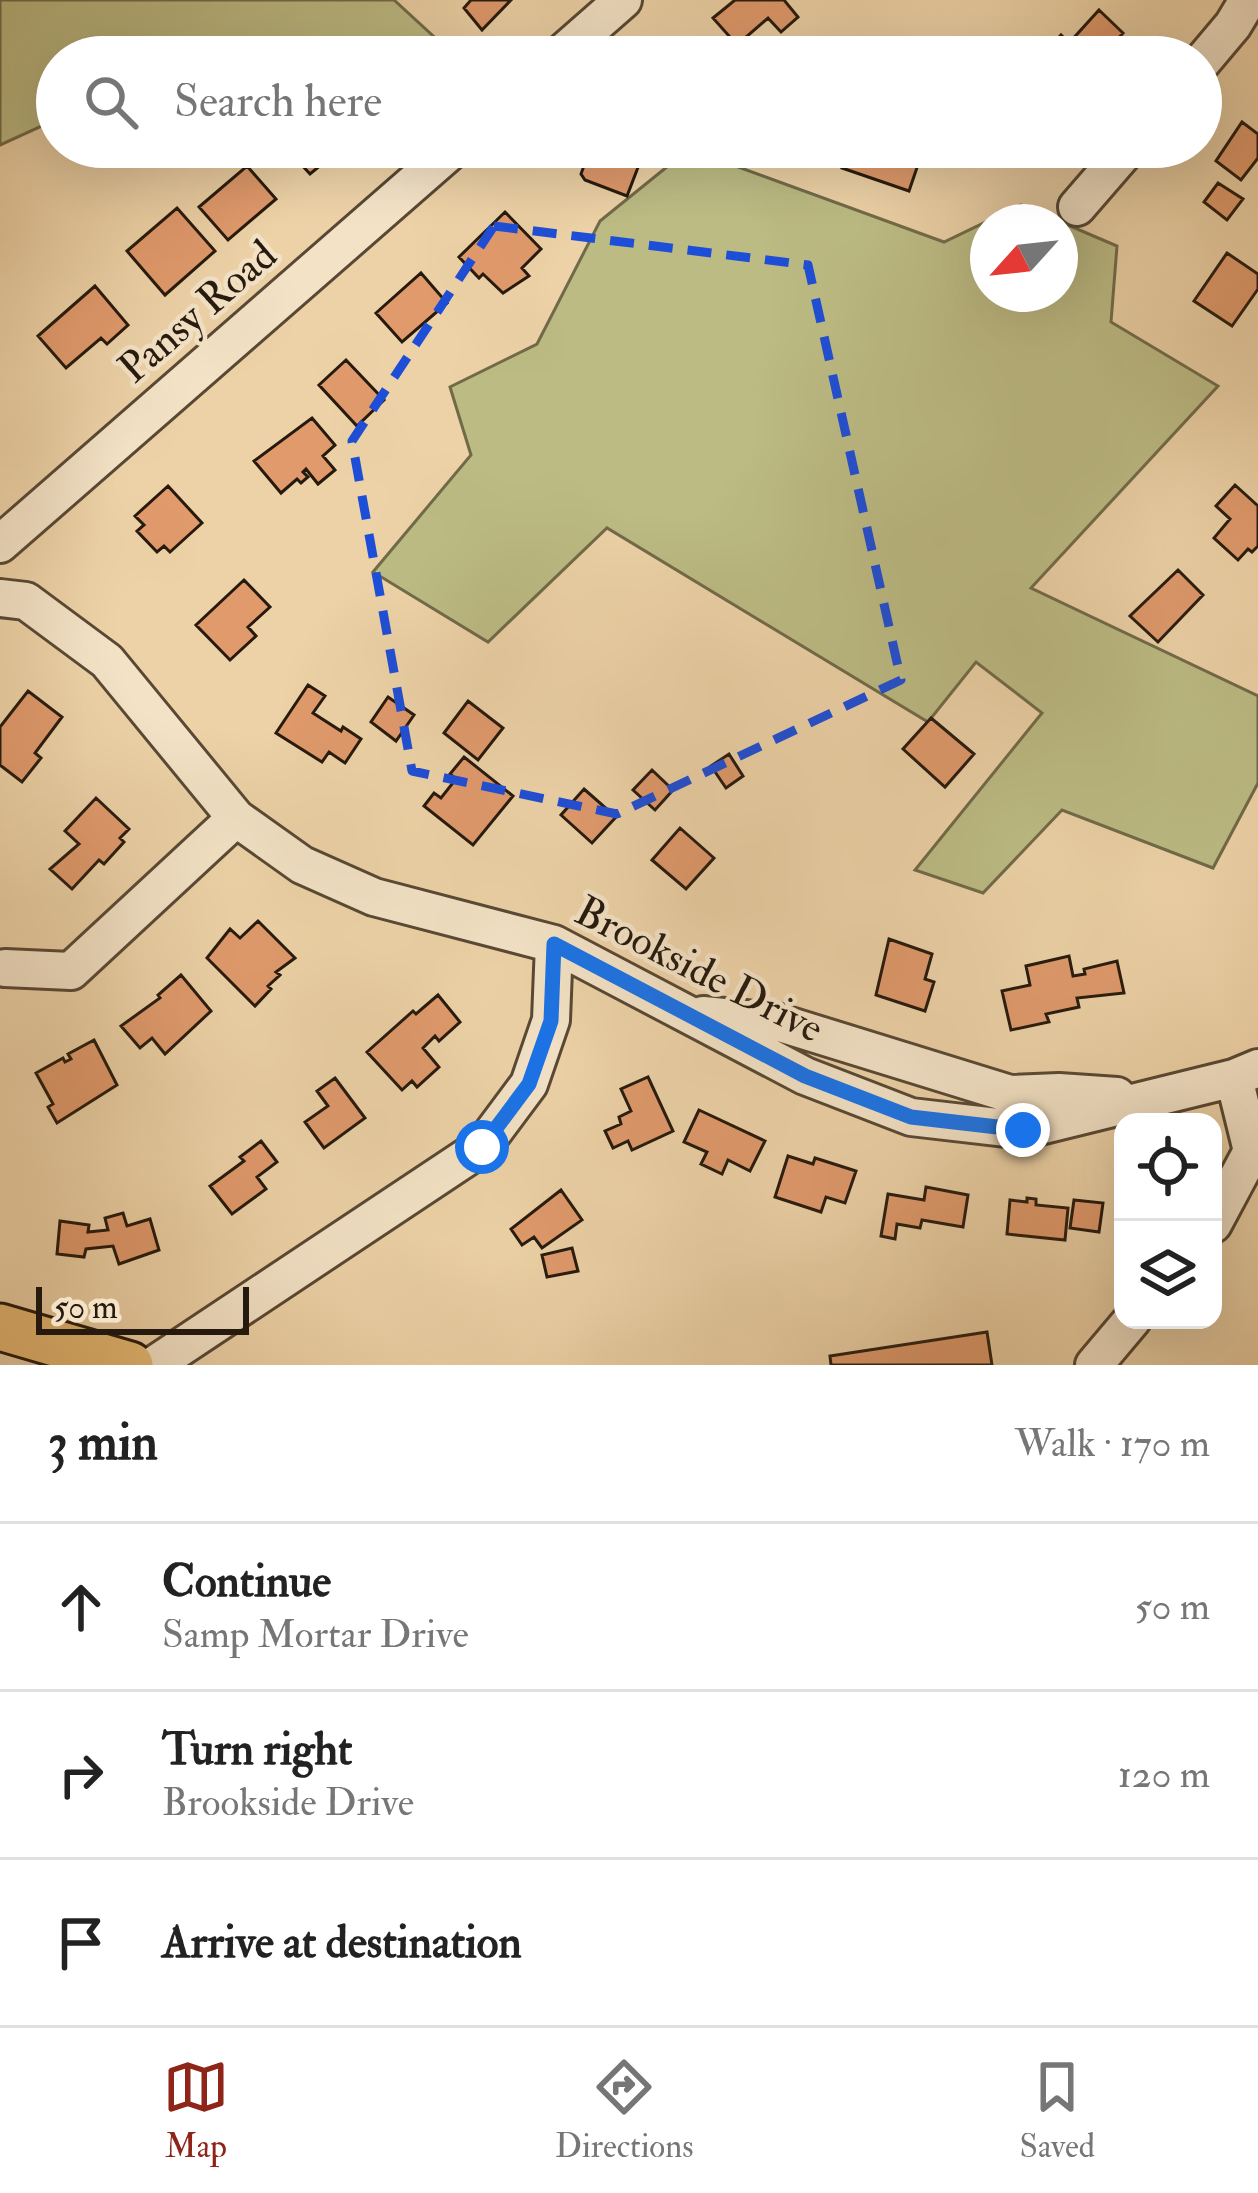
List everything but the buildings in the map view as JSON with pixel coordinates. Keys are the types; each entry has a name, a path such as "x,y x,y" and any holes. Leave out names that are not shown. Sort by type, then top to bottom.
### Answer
{"main road":[{"path":"0,1327 130,1365"}],"street":[{"path":"582,36 623,0"},
{"path":"1221,36 1248,0"},
{"name":"Pansy Road","path":"0,544 431,168"},
{"path":"1078,206 1111,168"},
{"name":"Brookside Drive","path":"0,598 26,601 107,661 236,818 302,866 374,897 554,944 805,1076 911,1117 1023,1130 1246,1073 1252,1151 1215,1221"},
{"path":"5,968 70,971 236,818"},
{"path":"154,1365 482,1147 529,1084 537,1063 551,1021 554,944"},
{"path":"685,1013 777,1022 1010,1094 1059,1092 1150,1099"},
{"path":"1094,1365 1124,1329"}],"highlighted area":[{"path":"494,226 808,265 901,680 617,814 412,771 352,441"}],"shaded area":[{"path":"0,0 394,0 433,36 36,36 36,129 0,145"},
{"path":"666,168 741,168 944,242 970,230 970,312 1078,312 1078,229 1117,246 1111,322 1218,386 1031,588 1258,696 1258,783 1213,868 1062,810 983,893 915,870 1042,713 976,662 928,722 607,528 488,642 373,572 471,455 450,387 537,344 600,221"}],"route":[{"path":"482,1147 529,1084 551,1021 554,944 805,1076 911,1117 1023,1130"}]}
